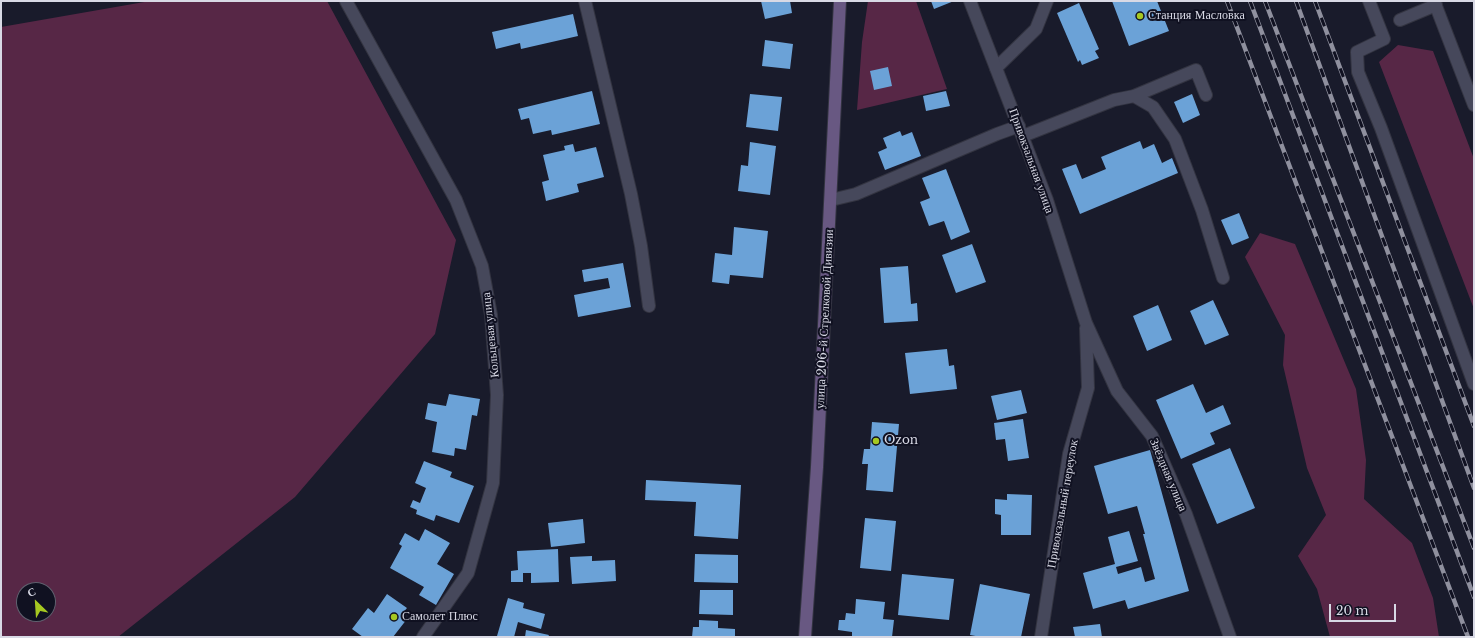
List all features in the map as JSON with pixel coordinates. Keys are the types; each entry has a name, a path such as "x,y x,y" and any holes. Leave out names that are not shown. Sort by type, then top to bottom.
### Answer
{"main road":[{"name":"улица 206-й Стрелковой Дивизии","path":"805,637 817,467 840,1"}],"street":[{"name":"Кольцевая улица","path":"346,1 456,200 482,266 491,315 497,395 493,483 468,574 423,637"},
{"path":"585,1 631,194 641,246 649,306"},
{"name":"Привокзальная улица","path":"970,1 1047,200 1086,323"},
{"path":"996,68 1036,30 1047,1"},
{"path":"1369,1 1384,39 1357,52 1358,72 1474,384"},
{"path":"1400,20 1435,3 1474,105"},
{"path":"830,200 856,194 997,134 1021,131 1114,100 1134,96 1196,70 1206,95"},
{"path":"1134,96 1153,107 1175,139 1202,210 1223,278"},
{"name":"Привокзальный переулок","path":"1041,637 1069,454 1088,388 1086,323"},
{"name":"Звёздная улица","path":"1086,323 1117,391 1152,436 1186,514 1230,637"}],"shaded area":[{"path":"150,1 327,1 456,240 435,334 295,497 118,637 1,637 1,27"},
{"path":"868,1 916,1 947,89 857,110 862,42"},
{"path":"1398,45 1433,51 1474,159 1474,309 1379,62"},
{"path":"1260,233 1295,244 1356,389 1366,460 1364,499 1412,543 1433,598 1439,637 1330,637 1317,589 1298,556 1326,515 1307,468 1283,365 1285,335 1245,257"}],"building":[{"path":"761,1 790,1 792,13 765,19"},
{"path":"931,1 954,1 934,9"},
{"name":"Станция Масловка","path":"1112,1 1157,1 1169,31 1129,46"},
{"path":"1079,3 1099,49 1095,51 1099,58 1082,65 1080,60 1078,62 1057,13"},
{"path":"573,14 578,36 521,49 520,43 496,49 492,32"},
{"path":"765,40 793,44 790,69 762,66"},
{"path":"888,67 892,86 874,90 870,71"},
{"path":"592,91 600,124 552,135 551,130 533,134 529,118 521,120 518,109"},
{"path":"946,91 950,106 926,111 923,96"},
{"path":"750,94 782,97 778,131 746,127"},
{"path":"1192,94 1200,115 1183,123 1174,102"},
{"path":"900,131 902,136 912,132 921,156 885,170 878,152 887,148 883,138"},
{"path":"1140,141 1143,149 1154,144 1162,163 1172,158 1178,173 1080,214 1062,169 1076,164 1082,179 1106,169 1101,157"},
{"path":"750,142 776,146 770,195 738,191 741,165 748,166"},
{"path":"573,144 575,152 596,147 604,177 577,184 579,192 546,201 542,182 549,180 543,155 565,150 564,146"},
{"path":"946,169 970,232 951,240 944,221 929,226 920,202 930,198 922,178"},
{"path":"1239,213 1249,238 1232,245 1221,220"},
{"path":"734,227 768,231 763,278 730,275 729,284 712,282 715,253 732,255"},
{"path":"972,244 986,282 956,293 942,255"},
{"path":"623,263 631,307 578,317 574,295 610,288 608,278 584,282 582,270"},
{"path":"908,266 911,304 917,303 918,321 884,323 880,268"},
{"path":"1213,300 1229,335 1205,345 1190,311"},
{"path":"1158,305 1172,340 1147,351 1133,316"},
{"path":"947,349 949,366 954,365 957,389 910,394 905,353"},
{"path":"1193,384 1206,413 1223,405 1231,424 1210,433 1215,444 1181,459 1156,400"},
{"path":"1021,390 1027,413 997,420 991,396"},
{"path":"449,394 480,399 477,416 472,415 466,450 455,448 454,456 432,452 437,422 425,419 428,403 446,406"},
{"path":"1023,419 1029,458 1008,461 1005,439 996,440 994,423"},
{"path":"872,422 899,424 893,492 866,490 868,464 862,464 864,449 870,449"},
{"path":"1230,448 1255,508 1217,524 1192,464"},
{"path":"1150,450 1189,591 1128,609 1125,600 1093,609 1083,573 1115,564 1108,537 1129,531 1138,561 1116,567 1118,574 1141,567 1145,582 1155,579 1137,506 1108,514 1094,466"},
{"path":"424,461 452,472 450,477 474,486 459,523 436,515 434,521 416,514 417,510 410,507 413,500 420,503 426,488 415,483"},
{"path":"646,480 741,485 738,539 694,536 696,502 645,500"},
{"path":"1007,494 1032,495 1031,535 1001,535 1001,515 995,514 995,499 1007,500"},
{"path":"865,518 896,521 891,571 860,568"},
{"path":"583,519 585,543 551,547 548,523"},
{"path":"425,529 450,543 437,564 454,574 436,605 419,595 424,587 390,568 402,546 399,544 405,533 419,541"},
{"path":"558,549 559,582 531,583 531,573 523,573 523,582 511,582 511,571 518,570 517,551"},
{"path":"695,554 738,555 738,583 694,582"},
{"path":"592,556 592,561 615,560 616,581 572,584 570,557"},
{"path":"902,574 954,579 949,620 898,615"},
{"path":"980,584 1030,594 1021,637 981,637 970,635"},
{"path":"700,590 733,590 733,615 699,614"},
{"path":"387,594 407,608 401,615 407,619 393,637 363,637 352,629 368,608 374,613"},
{"path":"508,598 524,603 523,608 545,614 541,629 518,622 514,637 497,636"},
{"path":"856,599 885,602 883,619 894,620 892,637 852,637 852,632 838,630 839,620 845,620 846,613 855,614"},
{"path":"699,620 718,621 718,628 735,629 735,637 692,637 693,627 699,627"},
{"path":"1100,624 1102,637 1075,637 1073,627"},
{"path":"526,630 549,635 548,637 525,637"}],"railway":[{"path":"1227,1 1468,637"},
{"path":"1250,1 1474,597"},
{"path":"1265,1 1474,548"},
{"path":"1296,1 1474,488"},
{"path":"1315,1 1474,426"}],"place":[{"name":"Станция Масловка","path":"1140,16"},
{"name":"Ozon","path":"876,441"},
{"name":"Самолет Плюс","path":"394,617"}]}
